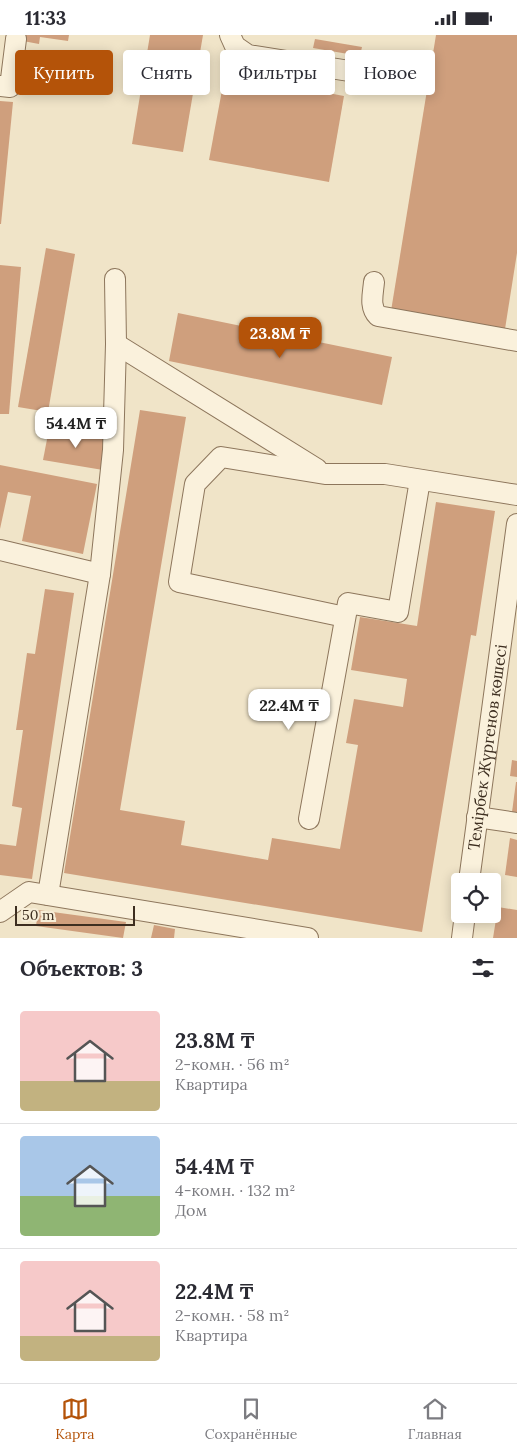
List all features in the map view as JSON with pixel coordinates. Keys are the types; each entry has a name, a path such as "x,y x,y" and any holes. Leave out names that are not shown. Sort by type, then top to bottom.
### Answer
{"street":[{"path":"230,35 235,46 248,55 345,70"},
{"path":"0,86 10,87 16,39"},
{"path":"48,895 100,574 113,450 116,344 115,279"},
{"path":"374,282 372,306 373,311 378,316 517,341"},
{"path":"116,344 325,474"},
{"path":"346,617 178,582 195,484 221,457 325,474 384,474 517,495"},
{"path":"309,819 348,603 398,612 420,479"},
{"name":"Темірбек Жүргенов көшесі","path":"470,873 517,524"},
{"path":"1,555 100,574"},
{"path":"477,817 517,823"},
{"path":"0,912 29,892 308,938"},
{"path":"462,938 464,923"}],"building":[{"path":"24,35 69,35 68,41 40,37 39,44 23,41"},
{"path":"150,35 203,35 200,50 148,50"},
{"path":"436,35 517,35 517,253 505,329 391,311 426,95 435,95 434,50"},
{"path":"315,39 362,47 361,50 345,50 345,53 335,52 335,50 313,48"},
{"path":"335,94 344,96 329,182 209,160 221,95"},
{"path":"140,95 193,95 183,152 132,144"},
{"path":"0,101 13,102 1,224 0,224"},
{"path":"46,248 75,254 48,412 18,407"},
{"path":"0,265 21,267 9,414 0,414"},
{"path":"178,313 392,357 382,405 169,361"},
{"path":"140,410 186,417 120,810 185,821 181,845 268,860 272,838 340,849 358,745 346,743 354,699 403,707 407,679 351,670 360,617 417,626 436,502 495,511 476,636 471,635 422,932 64,873"},
{"path":"49,429 109,439 103,470 43,460"},
{"path":"0,465 97,484 83,554 22,541 31,496 8,492 0,529"},
{"path":"45,589 74,593 32,879 0,875 0,844 16,846 22,808 12,806 23,730 16,730 27,653 35,654"},
{"path":"512,760 517,761 517,777 510,776"},
{"path":"517,782 517,813 512,812"},
{"path":"510,838 517,840 517,877 505,875"},
{"path":"501,907 517,910 517,938 493,938 495,923 501,923"},
{"path":"38,910 126,922 123,938 36,926"},
{"path":"154,925 175,929 174,938 151,938"}]}
